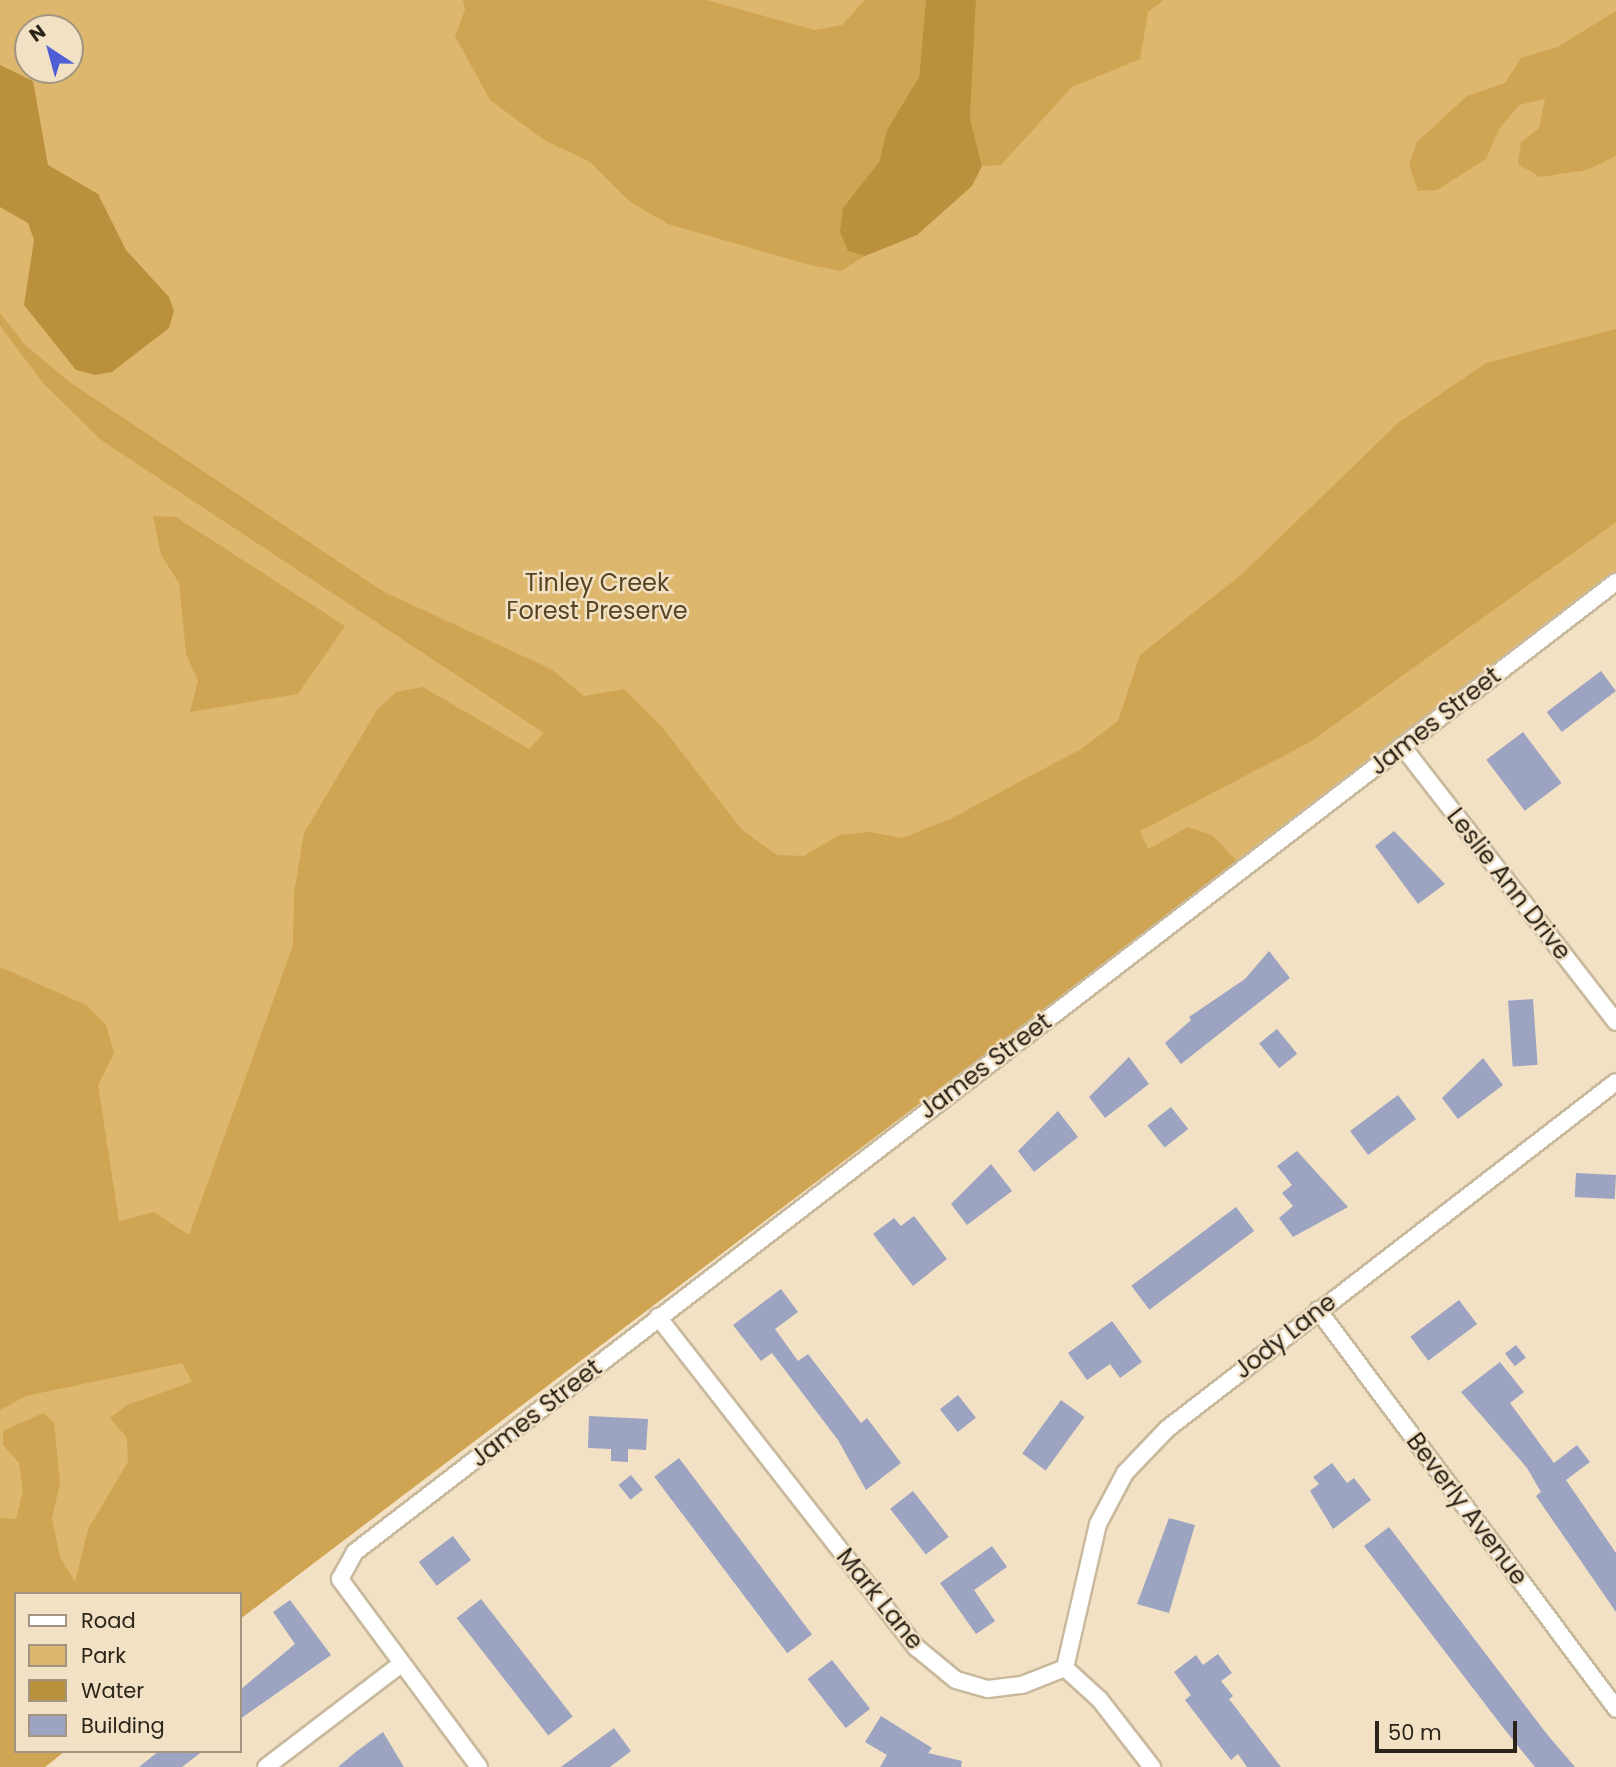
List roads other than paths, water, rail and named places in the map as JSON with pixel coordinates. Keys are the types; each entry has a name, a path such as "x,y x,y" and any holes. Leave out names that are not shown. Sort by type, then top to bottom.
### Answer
{"street":[{"name":"James Street","path":"401,1664 340,1579 355,1552 1616,582"},
{"name":"Leslie Ann Drive","path":"1402,746 1616,1022"},
{"name":"Jody Lane","path":"1065,1668 1098,1524 1125,1473 1167,1429 1616,1082"},
{"name":"Beverly Avenue","path":"1318,1310 1616,1709"},
{"name":"Mark Lane","path":"658,1318 917,1648 956,1680 988,1689 1022,1685 1065,1668"},
{"path":"266,1767 401,1664 479,1767"},
{"path":"1065,1668 1100,1700 1152,1767"}],"water":[{"path":"926,0 976,0 970,119 982,166 972,186 917,235 865,256 848,251 840,232 843,208 879,162 887,130 919,77"},
{"path":"0,65 14,72 14,84 34,84 48,165 98,194 126,250 169,297 174,311 169,328 112,372 95,375 76,370 24,305 34,240 28,223 0,207"}],"park label":[{"name":"Tinley Creek Forest Preserve","path":"597,597"}]}
